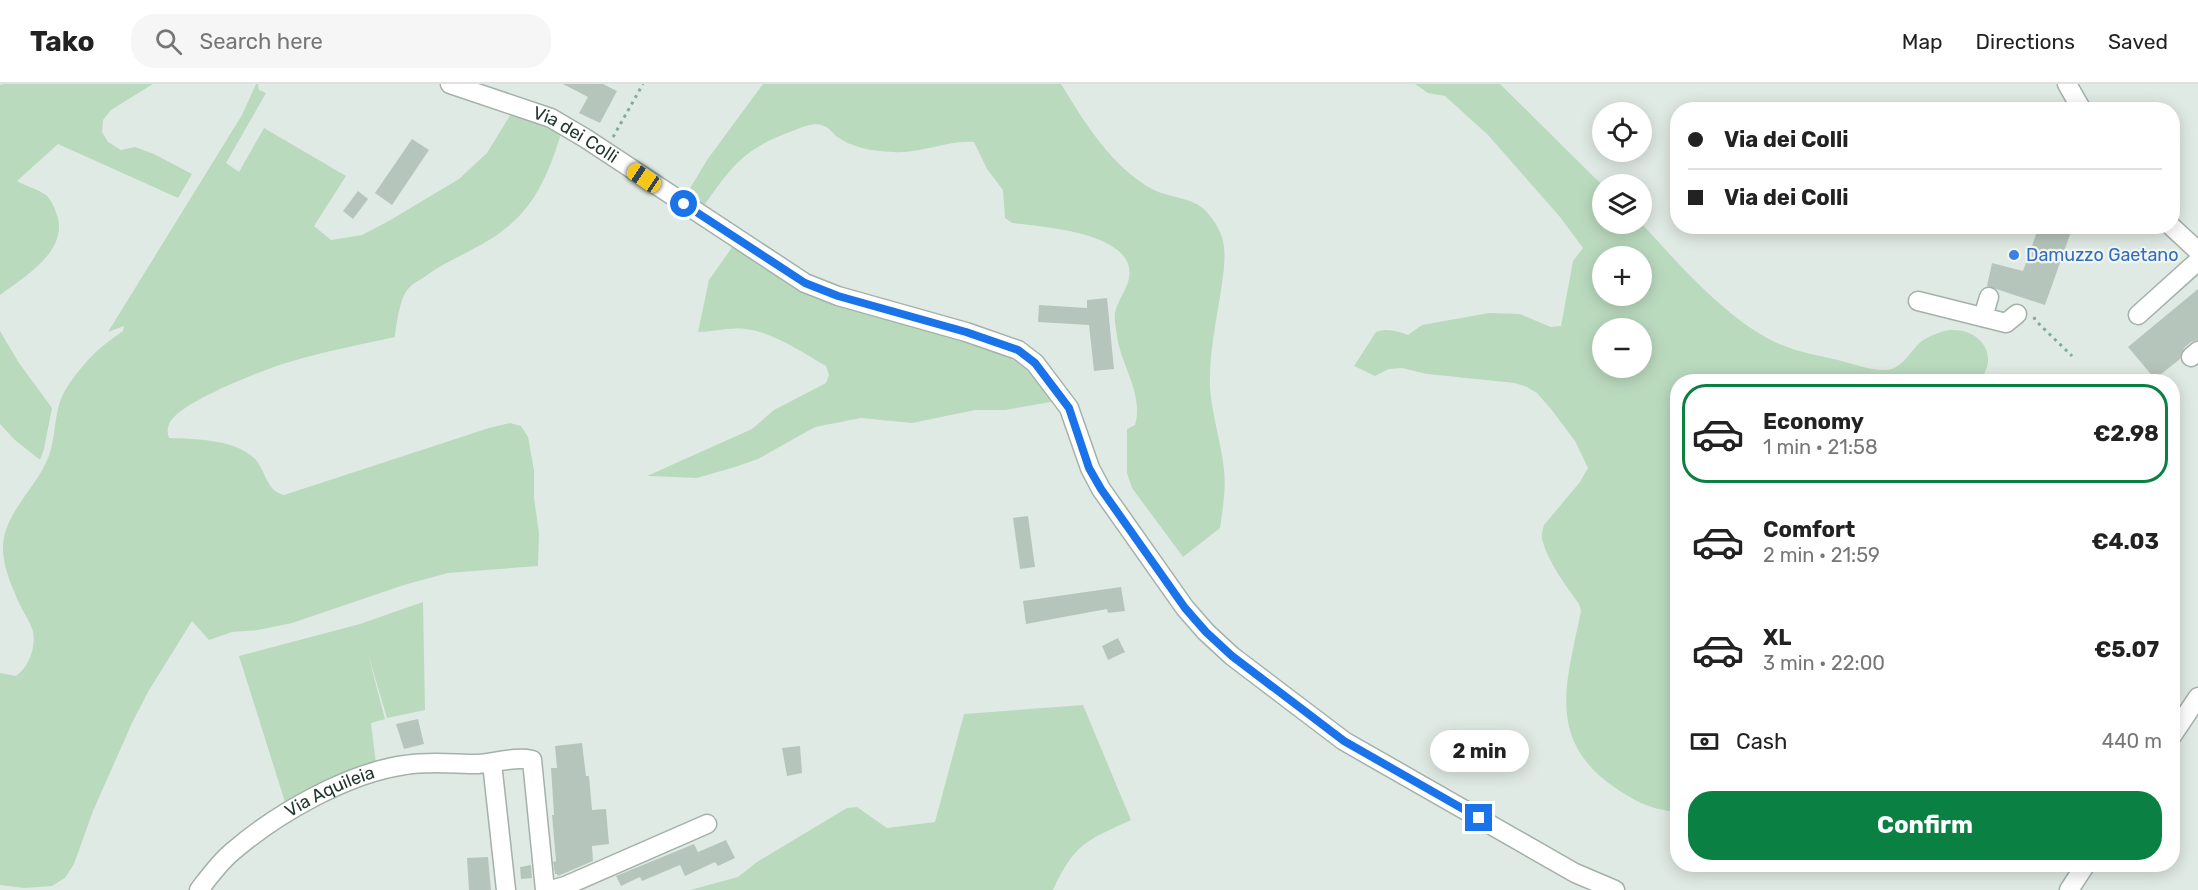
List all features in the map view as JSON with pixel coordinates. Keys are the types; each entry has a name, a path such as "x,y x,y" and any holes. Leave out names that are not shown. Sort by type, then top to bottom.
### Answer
{"street":[{"name":"Via dei Colli","path":"450,84 551,118 805,283 838,296 966,332 1018,350 1035,363 1069,408 1089,468 1101,489 1185,608 1232,656 1344,741 1575,873 1614,890"},
{"path":"2067,84 2077,102"},
{"path":"2180,234 2198,251"},
{"path":"2138,315 2198,261"},
{"path":"1983,317 1989,297"},
{"path":"1918,301 2006,322 2024,312"},
{"path":"2180,724 2198,697"},
{"name":"Via Aquileia","path":"199,890 231,852 285,813 313,797 364,775 406,765 492,763 509,760 532,760 545,890"},
{"path":"492,763 506,890"},
{"path":"551,890 707,824"},
{"path":"2069,890 2081,872"}],"path":[{"path":"604,151 644,84"},
{"path":"2024,312 2072,356"}],"green space":[{"path":"153,84 111,110 103,120 102,132 108,142 121,150 135,147 154,154 192,174 178,198 58,144 17,181 43,193 50,199 57,215 59,228 57,240 42,262 0,295 0,85"},
{"path":"256,84 259,90 266,93 226,163 239,172 264,128 346,176 314,226 331,240 362,235 459,179 487,153 512,112 561,134 541,185 517,219 486,242 433,271 408,289 397,319 395,337 286,363 227,386 195,402 174,417 168,427 169,438 214,441 237,447 255,459 273,489 284,495 489,428 510,423 521,426 528,437 534,470 534,498 539,533 538,566 448,573 404,585 292,623 258,630 232,632 209,640 192,621 148,692 132,723 93,811 74,864 65,878 52,886 25,888 0,885 0,673 16,676 21,672 31,656 34,638 31,625 7,573 3,551 8,524 46,462 51,449 58,408 64,392 93,354 123,331 124,326 108,332 242,115"},
{"path":"763,84 1061,84 1100,142 1124,168 1152,189 1201,206 1220,233 1224,253 1224,272 1210,376 1211,398 1225,476 1220,528 1183,557 1132,488 1127,473 1127,429 1135,425 1137,402 1119,347 1115,318 1116,309 1129,278 1127,263 1118,251 1103,241 1064,230 1012,223 1005,218 1003,190 987,169 974,142 903,152 878,151 849,143 822,125 810,125 778,137 752,151 732,168 703,207 686,195 707,160"},
{"path":"1415,84 1500,84 1592,175 1592,234 1651,234 1717,302 1751,328 1777,343 1863,367 1887,370 1904,361 1920,342 1938,333 1951,330 1962,331 1979,339 1988,354 1988,363 1984,374 1670,374 1670,811 1644,804 1629,797 1592,769 1578,749 1570,729 1566,707 1567,685 1581,611 1579,604 1548,557 1542,535 1544,525 1580,482 1588,468 1575,441 1537,393 1527,387 1515,383 1427,374 1402,368 1389,369 1375,376 1354,366 1376,332 1385,330 1408,335 1422,325 1489,313 1520,314 1551,327 1561,326 1573,261 1583,248 1560,217 1488,135 1445,96 1428,93"},
{"path":"733,246 796,283 865,314 957,338 1007,356 1025,368 1056,401 1005,410 975,410 912,423 861,418 815,427 758,459 697,478 647,476 752,429 774,410 826,383 829,375 826,366 787,343 766,334 739,329 698,332 709,280"},
{"path":"0,331 19,363 52,408 40,460 15,440 0,424"},
{"path":"423,602 425,710 387,718 368,654 385,719 371,723 376,764 285,802 239,656 360,624"},
{"path":"1083,705 1131,820 1083,845 1068,862 1053,890 690,890 738,877 757,862 847,808 857,807 887,828 935,822 964,714"}],"building":[{"path":"563,84 603,84 617,91 600,123 579,113 588,97"},
{"path":"412,139 429,150 392,205 375,193"},
{"path":"358,191 368,199 353,219 343,211"},
{"path":"2036,234 2070,234 2045,305 1987,286 1992,263 2023,271"},
{"path":"2198,289 2198,340 2184,348 2180,359 2161,374 2151,374 2128,347"},
{"path":"1107,298 1114,369 1094,371 1089,325 1038,322 1039,305 1087,308 1087,300"},
{"path":"1028,516 1035,567 1020,569 1013,518"},
{"path":"1121,587 1125,611 1108,613 1107,609 1026,624 1023,601"},
{"path":"1118,638 1125,652 1108,660 1102,646"},
{"path":"418,719 424,744 404,749 396,724"},
{"path":"582,743 586,776 589,776 592,810 606,809 609,844 592,846 593,861 558,876 555,874 553,862 556,861 551,768 557,768 555,746"},
{"path":"800,746 802,773 787,776 782,748"},
{"path":"726,840 735,858 718,866 715,862 685,876 680,865 642,881 640,877 621,886 616,876 694,844 698,852"},
{"path":"488,857 491,890 469,890 467,858"},
{"path":"531,865 532,878 521,879 520,867"}],"place":[{"name":"Damuzzo Gaetano","path":"2014,255"}],"route":[{"path":"684,204 805,283 838,296 966,332 1018,350 1035,363 1069,408 1089,468 1101,489 1185,608 1206,632 1232,656 1344,741 1479,818"}]}
